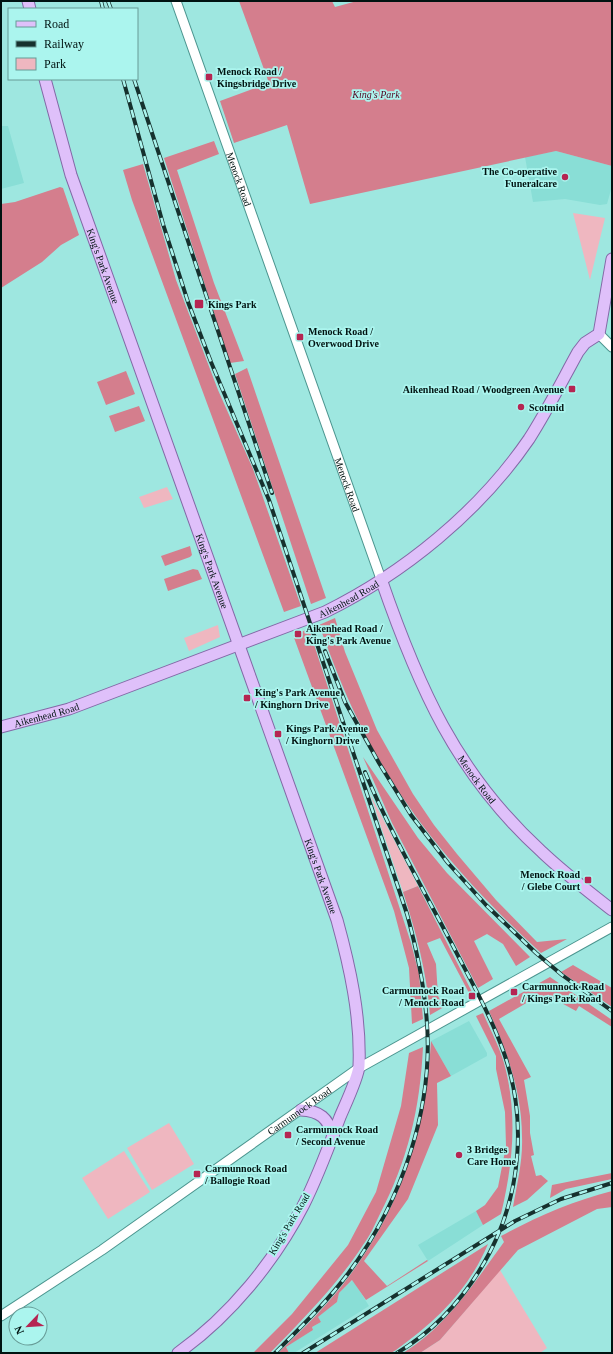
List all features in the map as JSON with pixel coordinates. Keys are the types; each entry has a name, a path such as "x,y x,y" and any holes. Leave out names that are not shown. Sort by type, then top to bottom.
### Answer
{"main road":[{"name":"King's Park Avenue","path":"45,80 70,175 337,920 347,957 354,994 359,1068"},
{"path":"599,334 612,259"},
{"name":"Aikenhead Road","path":"1,727 69,709 324,612 381,579 410,560 452,526 501,474 544,415 578,352 585,343 599,334"},
{"name":"Menock Road","path":"381,579 417,676 440,724 465,764 503,812 541,852 612,910"},
{"name":"King's Park Road","path":"178,1353 235,1301 267,1261 303,1204 333,1136 359,1068"},
{"path":"301,1110 311,1110 326,1118 333,1136"}],"street":[{"name":"Menock Road","path":"176,1 381,579"},
{"path":"599,334 612,347"},
{"name":"Carmunnock Road","path":"1,1316 96,1254 359,1068 612,927"}],"shaded area":[{"path":"1,126 8,126 24,183 1,189"},
{"path":"556,151 612,166 612,186 607,204 600,205 565,199 533,202 525,157"},
{"path":"469,1021 487,1053 487,1056 451,1076 431,1041"},
{"path":"476,1211 483,1225 428,1261 418,1245"},
{"path":"353,1280 369,1306 294,1353 289,1353 285,1347 313,1330 312,1327 321,1322 317,1317 337,1302 339,1293"}],"green space":[{"name":"King's Park","path":"239,1 332,1 335,7 357,1 612,1 612,166 556,151 310,204 287,125 234,143 220,101 269,83"},
{"path":"214,141 219,154 177,170 214,283 244,361 230,363 164,158"},
{"path":"143,164 176,280 218,390 253,469 301,606 284,612 132,200 123,170"},
{"path":"60,187 63,188 79,235 61,245 42,262 1,288 1,204 15,202"},
{"path":"573,213 605,218 590,280"},
{"path":"247,368 326,598 311,604 235,374"},
{"path":"126,371 135,394 106,405 97,382"},
{"path":"139,406 145,421 115,432 109,416"},
{"path":"167,487 173,499 144,508 139,497"},
{"path":"190,546 192,555 190,557 165,566 161,556"},
{"path":"193,569 198,570 202,579 168,591 164,579"},
{"path":"335,618 345,652 377,730 413,794 434,825 496,900 537,942 567,939 541,953 488,902 440,848 397,790 378,759 355,714 319,625"},
{"path":"218,625 220,637 189,651 184,638"},
{"path":"309,629 411,943 419,974 423,1019 412,1024 409,968 394,911 293,635"},
{"path":"363,757 418,838 447,873 530,957 516,966 503,944 487,934 474,941 493,979 478,988 392,823"},
{"path":"370,794 418,886 403,892"},
{"path":"418,886 472,992 469,993 440,938 427,943 436,964 438,996 444,1007 430,1015 429,999 420,953 403,892"},
{"path":"573,965 612,988 612,1007 561,972"},
{"path":"550,977 612,1020 612,1027 579,1006 576,1011 556,1000 540,995 499,1019 531,1077 524,1080 534,1155 531,1156 536,1176 541,1175 548,1181 527,1200 513,1207 522,1154 521,1120 512,1072 502,1042 489,1011"},
{"path":"483,1013 504,1063 511,1101 512,1139 511,1158 501,1214 483,1225 476,1211 485,1205 498,1187 506,1146 505,1112 496,1069 496,1056 476,1016"},
{"path":"431,1041 451,1076 437,1083 438,1125 408,1199 364,1261 387,1286 427,1260 428,1261 366,1300 352,1280 339,1293 337,1302 318,1317 321,1322 312,1327 313,1330 286,1347 289,1353 278,1353 316,1316 342,1286 368,1248 384,1221 397,1193 417,1135 424,1104"},
{"path":"423,1047 419,1092 411,1134 398,1175 370,1235 331,1288 270,1353 253,1353 292,1314 348,1245 376,1192 401,1106 409,1053"},
{"path":"169,1123 194,1164 152,1190 127,1148"},
{"path":"124,1151 150,1192 108,1219 82,1178"},
{"path":"612,1173 612,1179 566,1189 550,1198 552,1185"},
{"path":"612,1191 612,1207 597,1209 518,1250 440,1340 420,1353 403,1353 433,1330 459,1303 504,1242 501,1236 555,1210"},
{"path":"488,1244 471,1276 450,1303 438,1316 396,1350 391,1353 315,1353"},
{"path":"500,1270 547,1348 540,1353 420,1353 440,1340"}],"railway":[{"path":"101,1 103,8"},
{"path":"108,1 111,8"},
{"path":"123,80 163,224 188,302 211,362 269,500 407,914 419,963 425,1000 428,1047 426,1082 420,1117 411,1151 399,1184 367,1247 339,1286 275,1353"},
{"path":"134,80 272,493"},
{"path":"325,651 345,702 379,763 411,815 448,863 486,905 536,953 562,975 612,1011"},
{"path":"365,772 396,838 487,1012 504,1053 511,1078 516,1103 518,1129 514,1180 508,1205 490,1252 472,1282 450,1309 425,1333 397,1353"},
{"path":"303,1353 515,1221 561,1199 612,1183"}],"place":[{"name":"Menock Road / Kingsbridge Drive","path":"209,77"},
{"name":"The Co-operative Funeralcare","path":"565,177"},
{"name":"Kings Park","path":"199,304"},
{"name":"Menock Road / Overwood Drive","path":"300,337"},
{"name":"Aikenhead Road / Woodgreen Avenue","path":"572,389"},
{"name":"Scotmid","path":"521,407"},
{"name":"Aikenhead Road / King's Park Avenue","path":"298,634"},
{"name":"King's Park Avenue / Kinghorn Drive","path":"247,698"},
{"name":"Kings Park Avenue / Kinghorn Drive","path":"278,734"},
{"name":"Menock Road / Glebe Court","path":"588,880"},
{"name":"Carmunnock Road / Kings Park Road","path":"514,992"},
{"name":"Carmunnock Road / Menock Road","path":"472,996"},
{"name":"Carmunnock Road / Second Avenue","path":"288,1135"},
{"name":"3 Bridges Care Home","path":"459,1155"},
{"name":"Carmunnock Road / Ballogie Road","path":"197,1174"}]}
